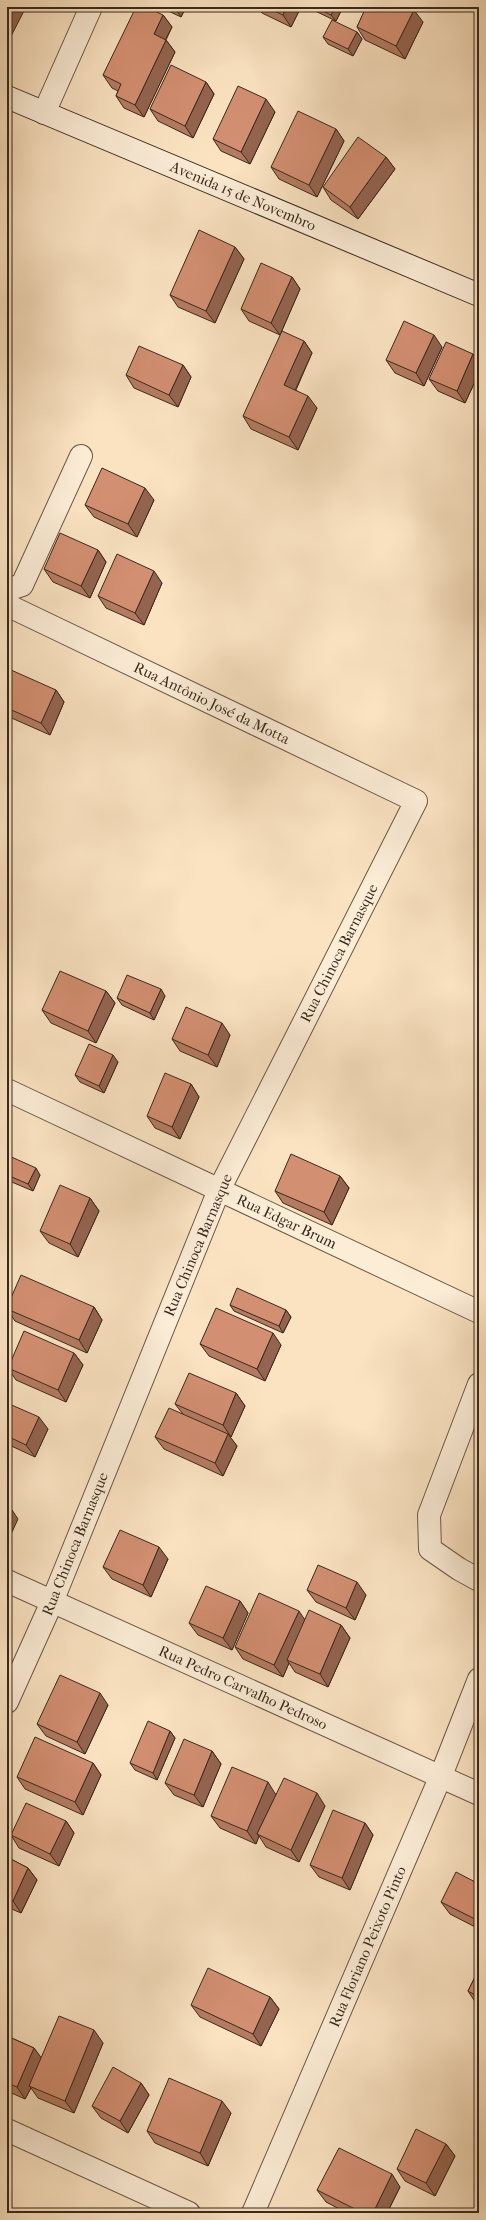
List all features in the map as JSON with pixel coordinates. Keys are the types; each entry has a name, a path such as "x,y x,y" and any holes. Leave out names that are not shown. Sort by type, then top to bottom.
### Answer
{"street":[{"path":"44,113 91,7"},
{"name":"Avenida 15 de Novembro","path":"7,97 479,295"},
{"path":"7,590 22,584 81,456"},
{"name":"Rua Antônio José da Motta","path":"7,605 416,801"},
{"name":"Rua Chinoca Barnasque","path":"7,1702 52,1602 219,1190 416,801"},
{"name":"Rua Edgar Brum","path":"7,1090 479,1312"},
{"path":"479,1384 429,1515 431,1527 430,1549 459,1569 479,1580"},
{"name":"Rua Pedro Carvalho Pedroso","path":"7,1581 440,1778 479,1794"},
{"name":"Rua Floriano Peixoto Pinto","path":"253,2213 440,1778 479,1679"},
{"path":"7,2130 189,2213"}],"building":[{"path":"136,7 146,7 163,15 154,34 166,40 135,105 116,96 121,84 103,75"},
{"path":"169,7 178,7 177,11"},
{"path":"266,7 286,7 283,15"},
{"path":"315,7 335,7 331,15"},
{"path":"366,7 408,7 414,10 396,46 357,27"},
{"path":"332,20 357,32 348,49 323,37"},
{"path":"171,65 206,82 185,126 150,109"},
{"path":"238,86 266,99 241,152 213,139"},
{"path":"298,111 336,129 309,185 271,167"},
{"path":"358,137 386,157 350,207 323,187"},
{"path":"199,230 235,247 206,311 170,295"},
{"path":"261,263 292,277 271,323 241,309"},
{"path":"404,321 434,335 416,373 386,360"},
{"path":"282,331 304,341 284,385 308,396 289,437 243,416"},
{"path":"446,342 473,354 457,391 429,379"},
{"path":"139,346 183,365 169,395 126,375"},
{"path":"102,468 145,488 128,524 85,505"},
{"path":"60,533 98,550 81,586 44,569"},
{"path":"117,554 154,571 135,613 98,596"},
{"path":"11,670 56,690 41,723 7,708 7,678"},
{"path":"60,971 106,991 88,1031 42,1010"},
{"path":"127,975 161,989 150,1013 117,998"},
{"path":"186,1007 222,1023 208,1055 172,1039"},
{"path":"89,1044 113,1055 99,1086 75,1075"},
{"path":"165,1073 191,1084 172,1127 147,1116"},
{"path":"291,1154 340,1176 324,1212 275,1191"},
{"path":"7,1155 36,1168 28,1184 7,1175"},
{"path":"60,1185 90,1198 70,1244 40,1231"},
{"path":"21,1275 94,1307 79,1340 7,1309"},
{"path":"237,1288 286,1310 279,1326 230,1305"},
{"path":"216,1308 273,1333 257,1369 200,1344"},
{"path":"24,1331 74,1353 58,1390 8,1368"},
{"path":"189,1373 236,1393 223,1425 175,1404"},
{"path":"7,1403 39,1417 26,1445 7,1436"},
{"path":"169,1408 228,1434 215,1463 155,1437"},
{"path":"7,1506 10,1507 7,1513"},
{"path":"120,1530 159,1547 143,1585 103,1567"},
{"path":"318,1565 357,1582 346,1608 307,1590"},
{"path":"206,1586 240,1601 223,1638 189,1623"},
{"path":"259,1593 299,1611 274,1665 235,1647"},
{"path":"309,1610 341,1625 320,1674 287,1660"},
{"path":"60,1675 100,1693 77,1742 37,1724"},
{"path":"148,1721 170,1731 153,1773 130,1763"},
{"path":"35,1737 93,1763 75,1802 17,1777"},
{"path":"184,1739 212,1751 194,1795 165,1783"},
{"path":"232,1767 268,1782 247,1831 211,1816"},
{"path":"284,1778 317,1793 291,1850 257,1834"},
{"path":"26,1803 66,1821 50,1854 11,1835"},
{"path":"333,1810 365,1823 342,1878 310,1865"},
{"path":"7,1857 28,1868 13,1901 7,1898"},
{"path":"456,1872 479,1884 479,1921 441,1902"},
{"path":"208,1968 270,1997 253,2034 191,2005"},
{"path":"479,1969 479,1997 468,1991"},
{"path":"59,2016 94,2030 65,2101 29,2086"},
{"path":"7,2036 34,2048 17,2087 7,2083"},
{"path":"113,2067 141,2083 120,2121 92,2106"},
{"path":"169,2078 222,2101 200,2153 147,2131"},
{"path":"416,2129 446,2144 426,2183 397,2169"},
{"path":"339,2148 392,2174 373,2213 363,2213 317,2190"}]}
